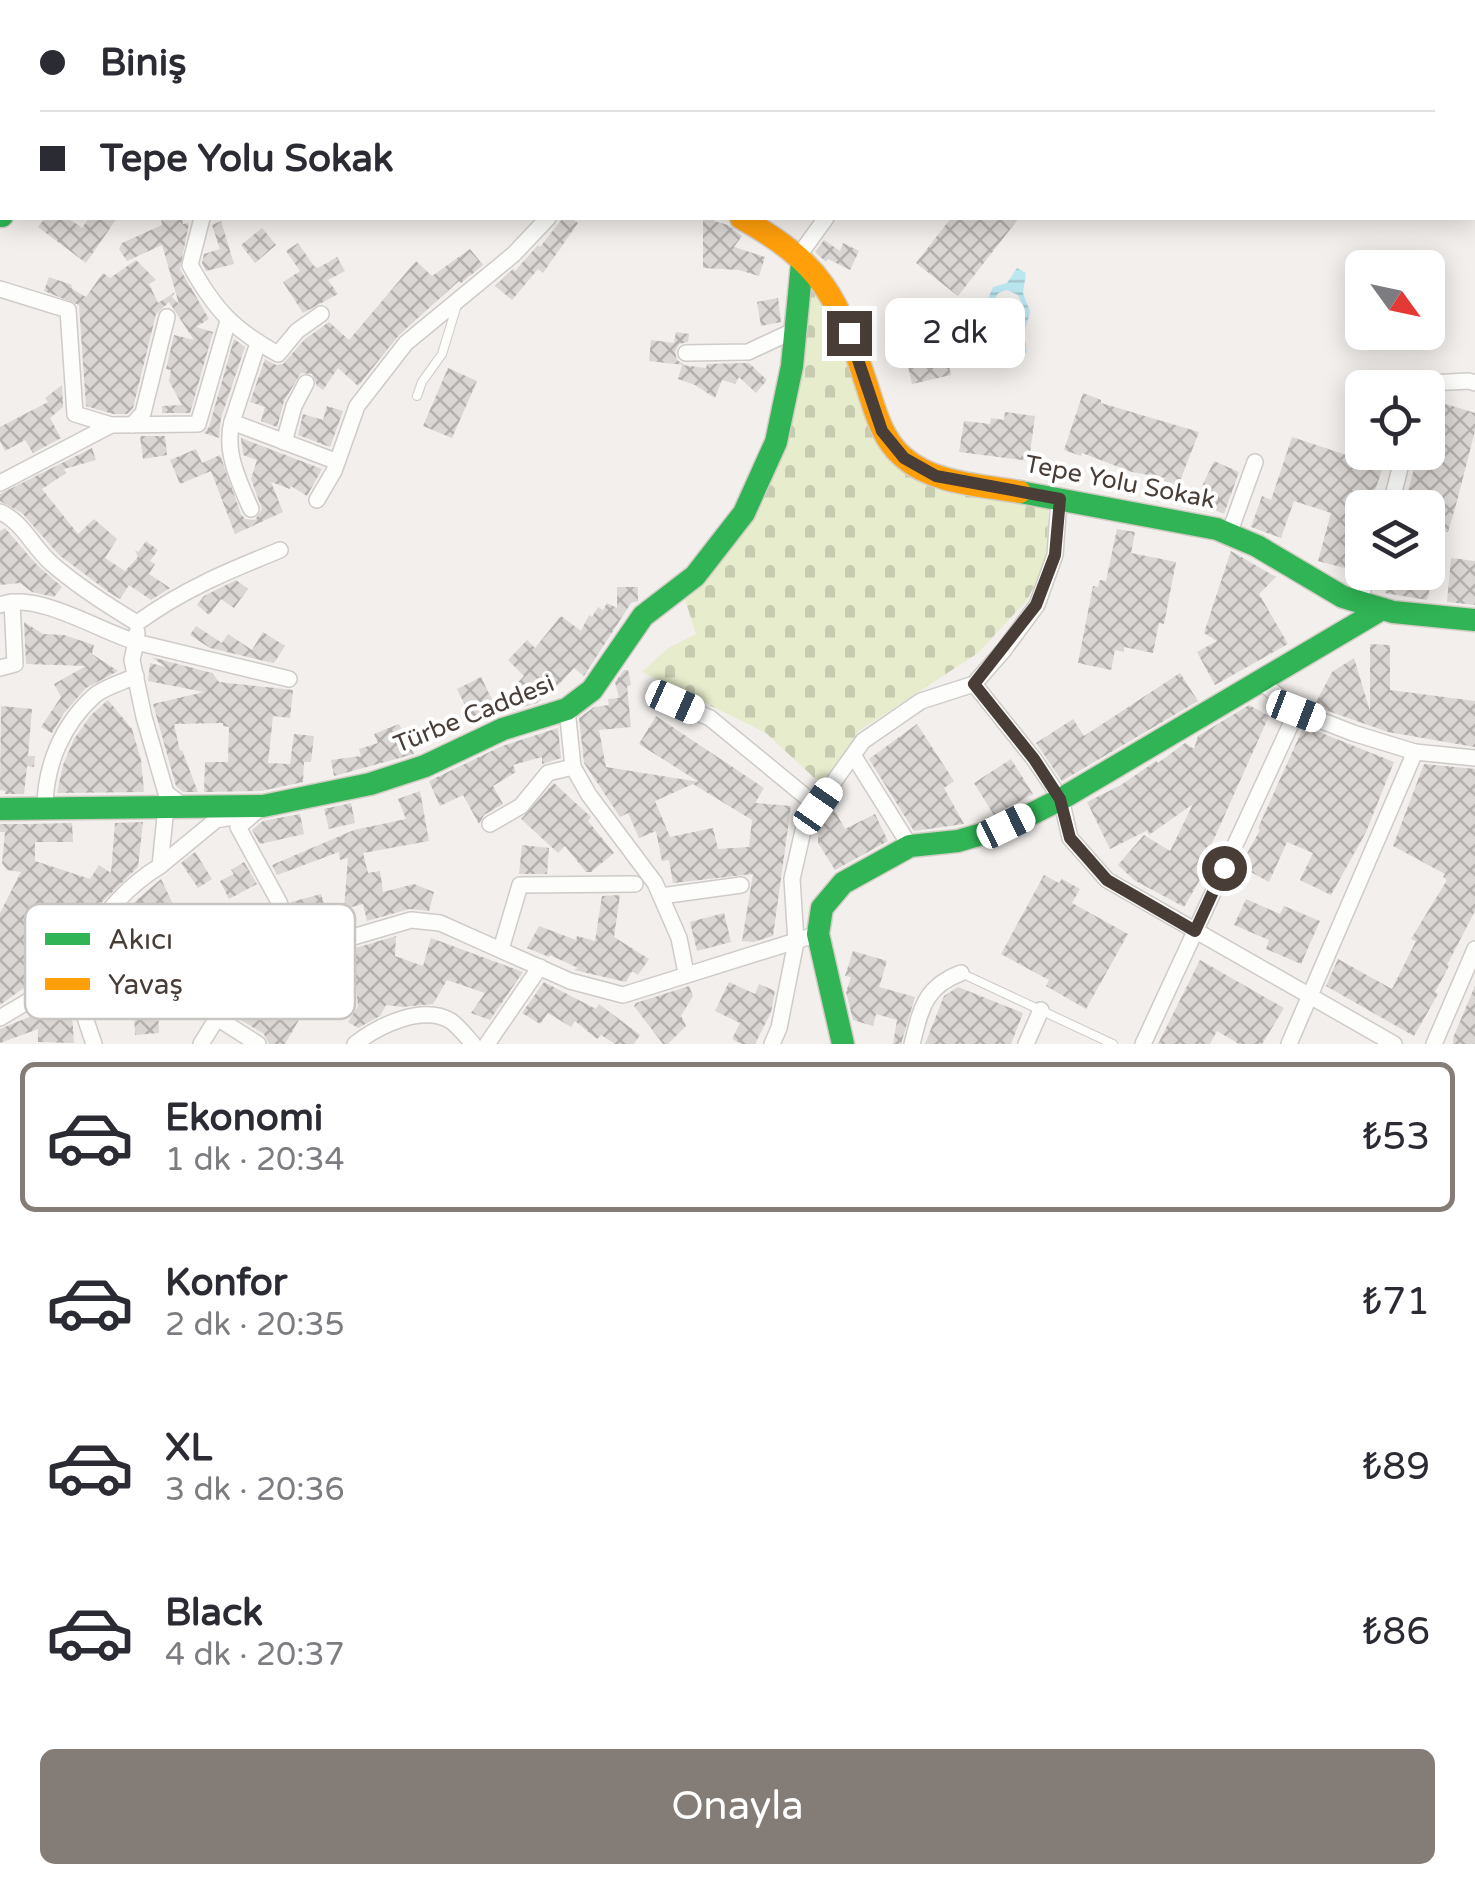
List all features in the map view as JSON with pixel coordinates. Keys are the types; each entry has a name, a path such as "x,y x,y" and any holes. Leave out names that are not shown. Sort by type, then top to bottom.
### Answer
{"street":[{"path":"201,220 190,265 228,321 278,354 296,331 321,314"},
{"path":"317,500 358,406 406,343 514,254 546,220"},
{"name":"Tepe Yolu Sokak","path":"745,220 782,241 823,280 849,333 882,431 904,458 936,476 1217,529 1257,546 1343,598 1371,606 1475,620"},
{"path":"799,260 825,220"},
{"name":"Türbe Caddesi","path":"0,810 263,806 370,784 425,766 504,729 567,709 592,690 643,616 695,576 744,513 776,442 792,366 799,260"},
{"path":"0,289 68,310 75,414 111,425 198,424 228,321"},
{"path":"132,425 142,412 167,317"},
{"path":"686,354 748,352 795,330"},
{"path":"251,509 228,437 258,343"},
{"path":"1445,382 1469,380 1475,384"},
{"path":"284,442 294,406 306,383"},
{"path":"232,422 335,461"},
{"path":"0,483 111,425"},
{"path":"1229,534 1255,462"},
{"path":"843,1044 807,938 792,879 806,822 863,741 921,701 974,684 1036,605 1055,555 1060,499"},
{"path":"5,518 48,560 100,601 138,623"},
{"path":"160,866 175,807 166,793 132,660 138,623 166,602 228,569 280,550"},
{"path":"772,1044 807,938 822,908 843,883 910,846 958,840 1006,826 1060,799 1260,681 1371,606 1370,590"},
{"path":"0,668 15,664 6,604 50,608 136,642 289,679"},
{"path":"45,808 50,762 70,726 96,694 136,676"},
{"path":"1260,681 1296,711 1415,752 1475,758"},
{"path":"974,684 1034,759 1060,799 1070,838 1107,880 1394,1044"},
{"path":"675,702 710,718 818,806"},
{"path":"567,709 573,767 589,796 655,883 679,938 686,973"},
{"path":"1143,1044 1296,711"},
{"path":"1288,1044 1415,752"},
{"path":"853,756 910,846"},
{"path":"490,824 521,806 548,773 573,767"},
{"path":"111,904 216,820 244,816 263,806"},
{"path":"263,806 238,826 280,904"},
{"path":"501,949 520,885 635,884"},
{"path":"661,896 741,885"},
{"path":"355,936 410,920 440,923 570,981 624,995 807,938"},
{"path":"1434,1044 1475,950"},
{"path":"486,1044 540,967"},
{"path":"912,1044 922,1005 940,981 961,973"},
{"path":"0,1018 25,1002"},
{"path":"1026,1044 1041,1010"},
{"path":"355,1044 391,1023 424,1014 450,1020 474,1044"},
{"path":"85,1019 94,1044"},
{"path":"201,1044 216,1019"},
{"path":"219,1019 258,1044"}],"lane":[{"path":"417,396 442,354 458,299"},
{"path":"961,973 1113,1044"}],"green space":[{"path":"809,278 851,360 873,434 903,472 1048,508 1047,561 1027,600 978,653 860,730 822,785 766,733 642,672 668,648 696,634 684,596 723,561 750,520"}],"water":[{"path":"1017,268 1026,273 1023,293 1030,312 1024,334 1027,352 1022,356 1000,345 984,352 979,348 982,340 978,322 993,287 1007,283","holes":["1007,290 1018,295 1025,310 1016,336 1007,340 982,326 997,294"]}],"building":[{"path":"43,220 71,220 82,228 88,220 116,220 86,263 38,227"},
{"path":"161,220 189,223 180,269 209,319 196,327 213,332 190,413 162,413 162,406 182,405 169,381 171,370 166,369 174,335 194,340 169,302 156,314 133,408 127,414 113,414 86,406 79,305 44,291 49,277 72,285 86,297 103,273 110,278 136,260 156,280 149,284 158,303 175,292 172,297 179,304 162,245 127,261 119,249 122,243 162,225"},
{"path":"561,220 578,223 543,273 538,269 512,300 495,286 540,247"},
{"path":"703,220 728,225 742,236 734,247 765,257 759,276 739,270 703,268"},
{"path":"949,220 1017,220 958,296 916,263"},
{"path":"221,221 234,264 206,271 202,263 204,254 220,249 212,225"},
{"path":"262,228 276,245 255,263 241,245"},
{"path":"824,240 840,251 843,243 859,251 850,270 828,259 826,262 815,252"},
{"path":"298,243 314,266 318,268 337,257 345,271 328,280 338,294 303,313 283,282 300,271 286,251"},
{"path":"470,249 483,265 459,281 399,335 358,386 338,368 323,390 312,374 301,373 284,401 277,427 261,421 265,407 250,402 265,359 283,364 305,339 329,322 349,340 416,261 432,276"},
{"path":"778,298 781,322 761,326 757,302"},
{"path":"934,299 951,375 912,384 895,308"},
{"path":"676,332 689,334 688,342 679,344 675,352 684,365 649,361 651,340 674,343"},
{"path":"234,339 245,347 221,418 219,438 204,433"},
{"path":"749,363 767,380 756,393 739,377 735,384 722,380 715,398 678,379 682,365 706,368 707,364"},
{"path":"448,368 477,381 452,438 423,426"},
{"path":"62,385 63,407 50,418 61,438 33,453 25,440 5,451 0,427 48,402 45,398"},
{"path":"1083,393 1101,403 1199,432 1178,486 1164,481 1165,478 1132,472 1064,450"},
{"path":"1445,404 1475,413 1475,431 1448,532 1445,490 1408,490 1414,470 1445,470"},
{"path":"327,406 343,411 330,447 298,435 303,414 323,420"},
{"path":"1005,412 1035,416 1029,461 959,452 964,421 990,424 991,418 1004,420"},
{"path":"140,436 165,436 167,455 143,459"},
{"path":"1292,437 1345,454 1345,470 1382,470 1375,490 1345,490 1345,568 1318,561 1331,513 1294,501 1281,538 1251,527 1262,496 1271,500"},
{"path":"241,438 322,469 307,496 291,486 290,489 271,482 283,512 235,534 211,471 180,484 170,460 196,449 202,463 220,455 241,514 245,519 255,520 262,509 251,479 257,460 243,455"},
{"path":"92,448 96,460 64,469 66,473 42,489 78,534 94,519 117,539 105,558 125,571 138,557 135,550 138,552 146,541 158,550 150,561 155,564 149,574 170,588 151,600 129,585 120,599 110,593 59,555 22,513 0,501 0,494"},
{"path":"1214,461 1239,472 1224,514 1195,501"},
{"path":"5,528 62,587 54,597 32,592 20,583 0,585 0,531"},
{"path":"1117,529 1135,532 1131,553 1176,562 1164,624 1159,623 1153,653 1124,647 1124,652 1115,650 1111,670 1078,663 1093,586 1098,587 1100,580 1106,581"},
{"path":"1231,551 1276,577 1259,594 1288,644 1215,685 1197,652 1217,641 1204,633"},
{"path":"1451,558 1475,561 1475,605 1447,602"},
{"path":"236,580 248,589 234,608 221,599 209,615 197,605 204,596"},
{"path":"617,587 638,587 638,601 631,603 584,676 574,668 546,698 503,713 499,702 524,676 508,660 527,640 535,648 561,616 581,631 598,607 603,610 607,603 617,608"},
{"path":"1386,590 1430,590 1427,600 1385,593"},
{"path":"24,622 43,634 64,635 94,645 92,654 118,671 86,688 52,733 41,727 61,697 54,684 86,666 26,664"},
{"path":"196,626 222,643 228,634 252,650 263,632 285,646 274,663 268,662 210,648 190,635"},
{"path":"1370,644 1390,645 1390,690 1475,701 1475,747 1388,732 1314,706 1332,672 1354,658 1370,711"},
{"path":"151,657 212,673 219,682 293,690 290,718 273,716 268,763 290,764 294,734 314,736 311,762 304,762 303,782 261,791 204,792 205,762 228,762 229,727 223,723 174,724 180,751 198,792 183,792 176,786 153,704 204,692 148,681 150,663 166,667"},
{"path":"628,670 631,727 599,730 606,767 699,782 639,744 656,716 764,788 755,803 791,806 773,936 742,941 753,874 673,883 669,860 662,861 656,831 639,838 628,813 620,817 584,763 579,718 594,707 609,705 608,699 619,698 615,682","holes":["693,784 752,820 749,847 718,849 713,828 670,837 655,801"]},
{"path":"1180,673 1198,701 1062,781 1036,743 1073,719 1084,736"},
{"path":"481,677 497,710 473,721 457,689"},
{"path":"108,700 132,729 141,760 144,792 57,793 74,739"},
{"path":"1249,705 1269,716 1201,868 1205,871 1184,907 1134,880 1118,865 1144,835 1170,851 1193,804 1149,835 1148,830 1110,849 1087,802 1158,763 1185,743 1194,749 1198,736"},
{"path":"1,706 32,709 28,756 35,756 34,767 27,766 24,794 5,794 0,790"},
{"path":"399,724 414,754 334,776 331,760 361,756 359,749 378,743 374,734"},
{"path":"917,724 954,781 944,788 964,824 914,831 869,759"},
{"path":"1304,726 1394,762 1366,832 1331,895 1300,880 1313,853 1287,842 1269,882 1240,866 1260,830"},
{"path":"558,728 561,758 542,764 542,757 513,765 516,772 493,786 503,804 484,815 479,824 463,795 440,806 429,781 502,746"},
{"path":"1011,759 1033,794 994,815 974,783"},
{"path":"1424,764 1475,769 1475,911 1447,965 1435,992 1438,994 1414,1036 1326,986 1338,959 1392,989 1416,941 1411,939 1447,880 1445,874 1393,846"},
{"path":"554,783 591,817 588,821 614,853 591,872 586,872 565,846 558,853 521,819"},
{"path":"420,791 429,841 363,853 368,873 380,871 383,892 414,884 434,892 429,911 409,909 367,921 363,904 344,904 348,858 340,860 339,852 277,875 272,865 354,830 406,819 398,799"},
{"path":"351,803 355,823 329,829 324,809"},
{"path":"831,804 845,829 875,814 888,841 835,870 818,843 819,822"},
{"path":"300,814 304,834 260,844 252,830 263,821"},
{"path":"143,822 138,867 100,904 25,904 25,987 0,1005 0,913 21,872 7,870 2,863 5,832 0,832 0,824 29,824 29,828 30,824 72,823 73,842 35,842 35,861 90,879 99,865 111,873 115,823"},
{"path":"522,845 549,848 547,874 519,874"},
{"path":"195,852 212,879 198,888 181,863"},
{"path":"244,862 257,884 229,899 220,881 234,874 231,870"},
{"path":"1044,875 1080,889 1072,903 1128,934 1086,1009 1046,986 1049,980 1001,954"},
{"path":"161,879 173,904 132,904"},
{"path":"321,894 324,904 292,904"},
{"path":"620,895 614,937 649,959 638,975 632,971 626,982 574,970 578,968 527,948 539,926 576,940 577,936 595,941 602,896"},
{"path":"1246,899 1280,914 1284,906 1320,921 1301,964 1266,949 1269,940 1234,925"},
{"path":"724,913 731,942 697,951 690,922"},
{"path":"396,936 395,956 423,966 431,938 523,972 490,1020 471,1013 485,993 447,980 433,1004 386,1005 380,1016 358,1028 348,1022 355,1019 358,1006 355,948"},
{"path":"853,951 887,961 879,987 915,997 901,1044 893,1044 897,1020 876,1014 873,1026 853,1020 846,992 851,977 845,976"},
{"path":"1200,960 1284,1008 1262,1044 1239,1044 1217,1031 1210,1044 1158,1044"},
{"path":"544,982 596,1009 599,1004 640,1035 634,1044 615,1044 601,1035 597,1039 575,1021 571,1027 548,1013 540,1024 522,1013"},
{"path":"729,982 755,994 759,984 775,991 771,1012 755,1044 732,1039 740,1023 715,1011"},
{"path":"689,986 693,996 681,1016 686,1026 668,1044 663,1044 634,1006"},
{"path":"1475,986 1475,1044 1453,1044 1453,1038"},
{"path":"958,987 1023,1013 1011,1044 925,1044 944,996"},
{"path":"25,1019 72,1019 74,1043 38,1042 38,1029 0,1043 0,1029"},
{"path":"134,1019 158,1019 159,1033 135,1035"},
{"path":"239,1019 299,1019 285,1044 269,1044 264,1034"}],"traffic: fast":[{"path":"0,809 263,806 370,784 425,766 503,729 567,709 592,690 643,616 695,576 744,513 776,442 792,366 802,263"},
{"path":"1020,492 1217,529 1257,546 1343,597 1393,612 1475,620"},
{"path":"843,1044 818,934 822,908 843,883 910,846 958,841 1006,827 1061,799 1382,609"}],"traffic: slow":[{"path":"744,220 791,251 823,285 846,327 880,423 903,457 943,478 1020,492"}],"route":[{"path":"849,333 882,431 904,458 936,476 1060,499 1055,555 1036,605 974,684 1034,759 1060,799 1070,838 1107,880 1195,931 1224,868"}]}
